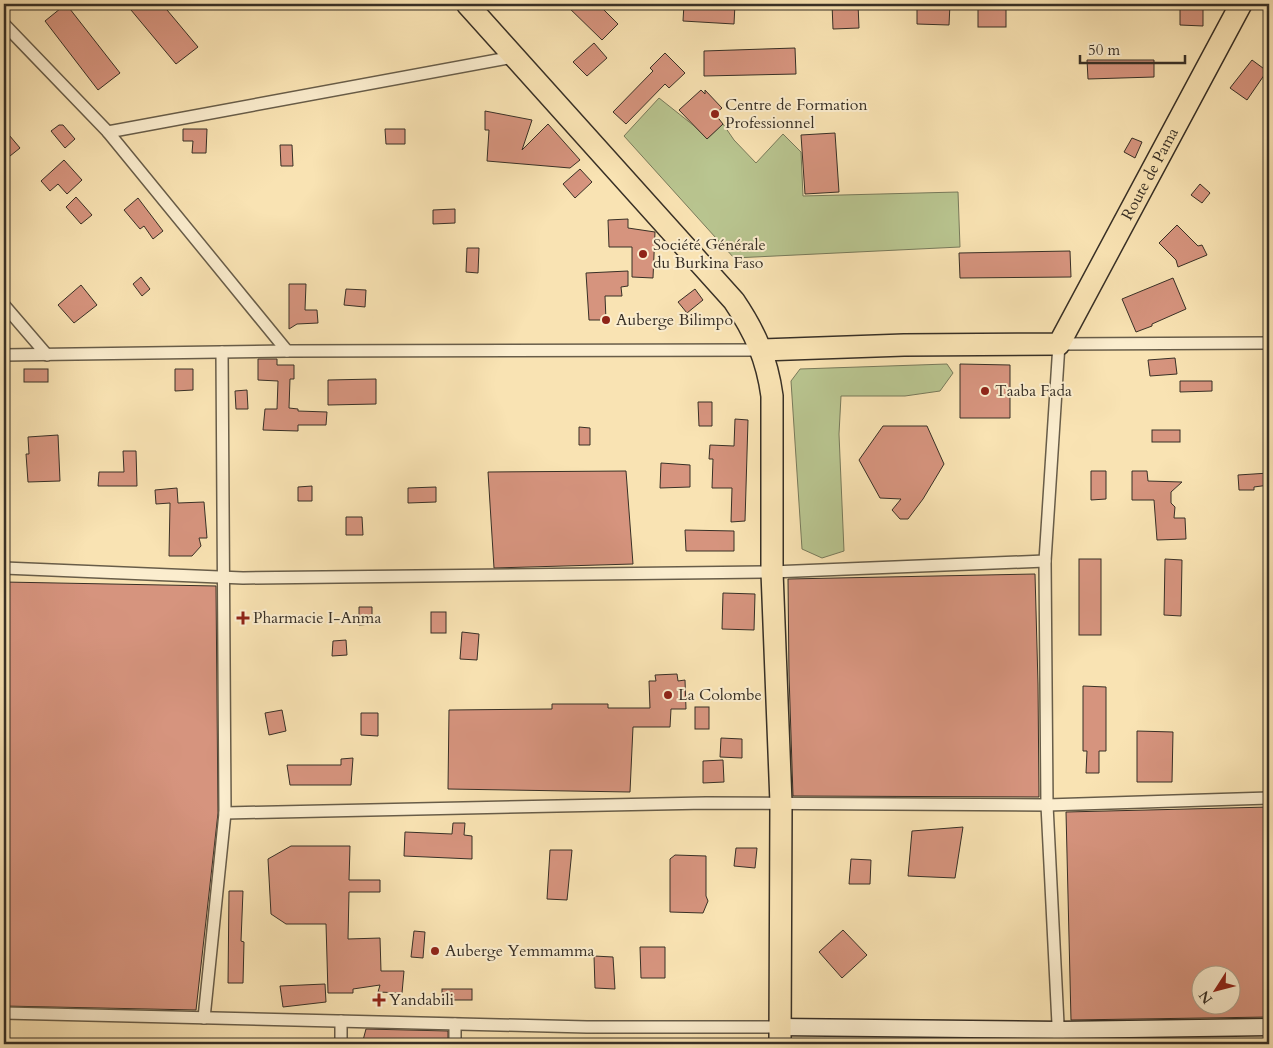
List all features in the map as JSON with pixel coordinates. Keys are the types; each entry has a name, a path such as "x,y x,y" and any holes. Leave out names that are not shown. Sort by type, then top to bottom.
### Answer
{"highway":[{"path":"467,4 734,301 750,326 769,374 772,396 772,572 781,803 780,1036"},
{"name":"Route de Pama","path":"1059,344 1241,4"},
{"path":"761,350 904,345 1059,344"}],"main road":[{"path":"780,1036 1059,1037 1269,1027"}],"street":[{"path":"4,24 108,132 287,351"},
{"path":"108,132 513,56"},
{"path":"4,305 47,355"},
{"path":"1059,1037 1047,805 1045,561 1059,344 1269,343"},
{"path":"4,355 287,351 761,350"},
{"path":"204,1018 225,813 222,352"},
{"path":"4,568 223,577 772,572 1045,561"},
{"path":"225,813 781,803 1047,805 1269,798"},
{"path":"4,1013 587,1027 780,1036"},
{"path":"341,1021 341,1044"},
{"path":"455,1024 455,1044"}],"green space":[{"path":"659,98 693,125 707,139 723,124 734,140 756,163 783,134 801,152 803,196 958,192 960,247 734,258 624,136"},
{"path":"947,364 953,373 940,391 905,396 841,396 839,434 844,551 822,558 802,549 791,381 800,369"}],"building":[{"path":"66,4 120,73 98,90 45,21"},
{"path":"126,4 162,4 198,47 176,64"},
{"path":"565,4 598,4 618,24 602,40"},
{"path":"684,4 735,4 734,24 683,21"},
{"path":"832,4 858,4 859,28 833,29"},
{"path":"917,4 950,4 949,25 917,24"},
{"path":"978,4 1006,4 1006,27 978,27"},
{"path":"1180,4 1203,4 1203,26 1180,25"},
{"path":"594,43 607,58 587,76 573,62"},
{"path":"795,48 796,74 704,76 704,51"},
{"path":"665,53 685,73 669,88 665,84 626,124 613,112 653,71 650,68"},
{"path":"1087,60 1154,60 1154,77 1088,79"},
{"path":"1252,60 1267,71 1247,100 1230,88"},
{"path":"701,90 705,94 705,90 722,108 715,114 723,124 707,139 679,110"},
{"path":"485,111 532,120 522,150 548,124 580,160 570,168 487,161 489,130 485,130"},
{"path":"59,125 63,125 75,139 65,148 51,131"},
{"path":"4,129 20,148 10,156 4,148"},
{"path":"183,129 207,129 206,153 192,153 193,141 183,141"},
{"path":"385,129 405,129 405,144 386,144"},
{"path":"835,133 839,192 805,194 801,135"},
{"path":"1132,138 1142,142 1135,158 1124,152"},
{"path":"280,145 292,145 293,166 281,166"},
{"path":"64,160 82,180 67,194 58,184 50,191 41,181"},
{"path":"580,169 592,182 575,198 563,184"},
{"path":"1200,184 1210,193 1202,203 1191,195"},
{"path":"76,197 92,215 81,224 66,207"},
{"path":"138,198 163,231 153,239 144,226 140,229 124,210"},
{"path":"455,209 455,223 433,224 433,210"},
{"name":"Société Générale du Burkina Faso","path":"628,219 628,228 655,232 653,278 632,277 632,247 609,247 608,220"},
{"path":"1177,225 1198,246 1202,245 1207,255 1178,267 1176,260 1159,243"},
{"path":"467,248 479,248 478,273 466,272"},
{"path":"1070,251 1071,277 960,278 959,253"},
{"path":"628,271 628,286 621,287 622,296 605,296 606,320 589,320 586,273"},
{"path":"141,277 150,289 142,296 133,284"},
{"path":"1173,278 1186,309 1136,332 1122,299"},
{"path":"289,284 306,284 305,310 317,310 318,323 297,324 289,329"},
{"path":"81,285 97,305 74,323 58,305"},
{"path":"346,289 366,290 365,307 344,305"},
{"path":"695,289 703,300 687,313 678,302"},
{"path":"1175,358 1177,374 1150,376 1148,360"},
{"path":"258,359 277,359 277,365 294,365 294,379 290,379 289,408 298,409 298,411 327,412 326,425 298,425 298,431 263,430 265,409 277,409 278,381 258,380"},
{"name":"Taaba Fada","path":"960,364 1010,365 1010,418 960,418"},
{"path":"24,369 48,369 48,382 24,382"},
{"path":"175,369 193,369 193,390 175,391"},
{"path":"376,379 376,404 328,405 328,380"},
{"path":"1180,381 1212,381 1212,391 1180,392"},
{"path":"247,390 248,409 236,409 235,391"},
{"path":"698,402 712,402 712,426 699,426"},
{"path":"735,419 748,420 745,521 731,522 732,488 712,488 713,459 709,459 710,445 734,446"},
{"path":"883,426 927,426 944,464 923,499 908,519 900,519 892,510 901,499 880,498 859,460"},
{"path":"579,427 590,428 590,445 579,445"},
{"path":"1152,430 1180,430 1180,442 1152,442"},
{"path":"58,435 60,481 28,482 26,454 29,454 28,437"},
{"path":"123,451 136,451 137,486 98,486 99,472 124,472"},
{"path":"661,463 690,465 690,487 660,488"},
{"path":"626,471 633,564 494,568 488,472"},
{"path":"1091,471 1106,471 1106,499 1091,500"},
{"path":"1132,471 1147,471 1148,481 1182,482 1171,492 1171,503 1175,507 1174,518 1185,518 1186,539 1157,540 1154,500 1132,500"},
{"path":"1269,473 1269,485 1254,487 1254,490 1239,490 1238,475"},
{"path":"312,486 312,501 298,501 298,487"},
{"path":"436,487 436,502 408,503 408,488"},
{"path":"177,488 178,503 204,502 207,538 199,538 201,546 192,556 169,556 170,503 156,504 155,490"},
{"path":"346,517 362,517 363,535 346,535"},
{"path":"685,530 734,531 734,551 686,551"},
{"path":"1079,559 1101,559 1101,635 1079,635"},
{"path":"1165,559 1182,560 1181,616 1164,615"},
{"path":"1035,574 1039,797 793,796 788,579"},
{"path":"4,582 216,586 218,813 196,1010 4,1006"},
{"path":"723,593 755,594 754,630 722,629"},
{"path":"359,607 372,607 372,624 359,625"},
{"path":"431,612 446,612 446,633 431,633"},
{"path":"462,632 479,634 477,660 460,659"},
{"path":"346,640 347,655 332,656 333,641"},
{"path":"677,674 678,681 685,680 686,709 671,709 670,727 633,727 630,792 448,789 449,710 552,709 552,704 608,704 608,708 650,708 649,681 656,681 655,675"},
{"path":"1083,686 1106,687 1106,751 1099,751 1099,773 1086,773 1087,751 1083,751"},
{"path":"695,707 709,707 709,729 695,729"},
{"path":"282,710 286,731 269,735 265,713"},
{"path":"361,713 378,713 378,736 361,735"},
{"path":"1137,731 1173,732 1172,782 1137,782"},
{"path":"721,738 742,739 742,758 720,757"},
{"path":"353,758 351,785 290,785 287,765 341,765 341,759"},
{"path":"723,760 724,782 703,783 703,761"},
{"path":"1269,807 1269,1017 1071,1020 1066,812"},
{"path":"453,823 465,823 464,835 472,836 472,859 404,856 405,832 452,834"},
{"path":"963,827 955,878 908,876 912,831"},
{"path":"291,846 350,846 349,880 380,880 380,892 349,892 348,939 380,938 381,971 404,971 402,993 378,992 380,985 353,989 353,993 328,993 326,924 286,924 271,914 268,859"},
{"path":"736,848 757,848 755,868 734,866"},
{"path":"550,850 572,850 567,900 547,899"},
{"path":"675,855 706,856 706,896 708,901 703,913 670,912 670,859"},
{"path":"851,859 871,860 870,884 849,884"},
{"path":"229,891 243,891 241,941 244,942 243,983 228,983"},
{"path":"843,930 867,955 842,978 819,952"},
{"path":"414,931 425,932 423,958 411,957"},
{"path":"640,947 665,947 665,978 641,978"},
{"path":"594,956 613,957 615,989 595,988"},
{"path":"325,984 326,1002 283,1007 280,986"},
{"path":"442,989 472,989 472,1000 442,1000"},
{"path":"366,1029 448,1031 448,1044 362,1044"}],"place":[{"name":"Centre de Formation Professionnel","path":"715,114"},
{"name":"Société Générale du Burkina Faso","path":"643,254"},
{"name":"Auberge Bilimpo","path":"606,320"},
{"name":"Taaba Fada","path":"985,391"},
{"name":"Pharmacie I-Anma","path":"243,618"},
{"name":"La Colombe","path":"668,695"},
{"name":"Auberge Yemmamma","path":"435,951"},
{"name":"Yandabili","path":"379,1000"}]}
